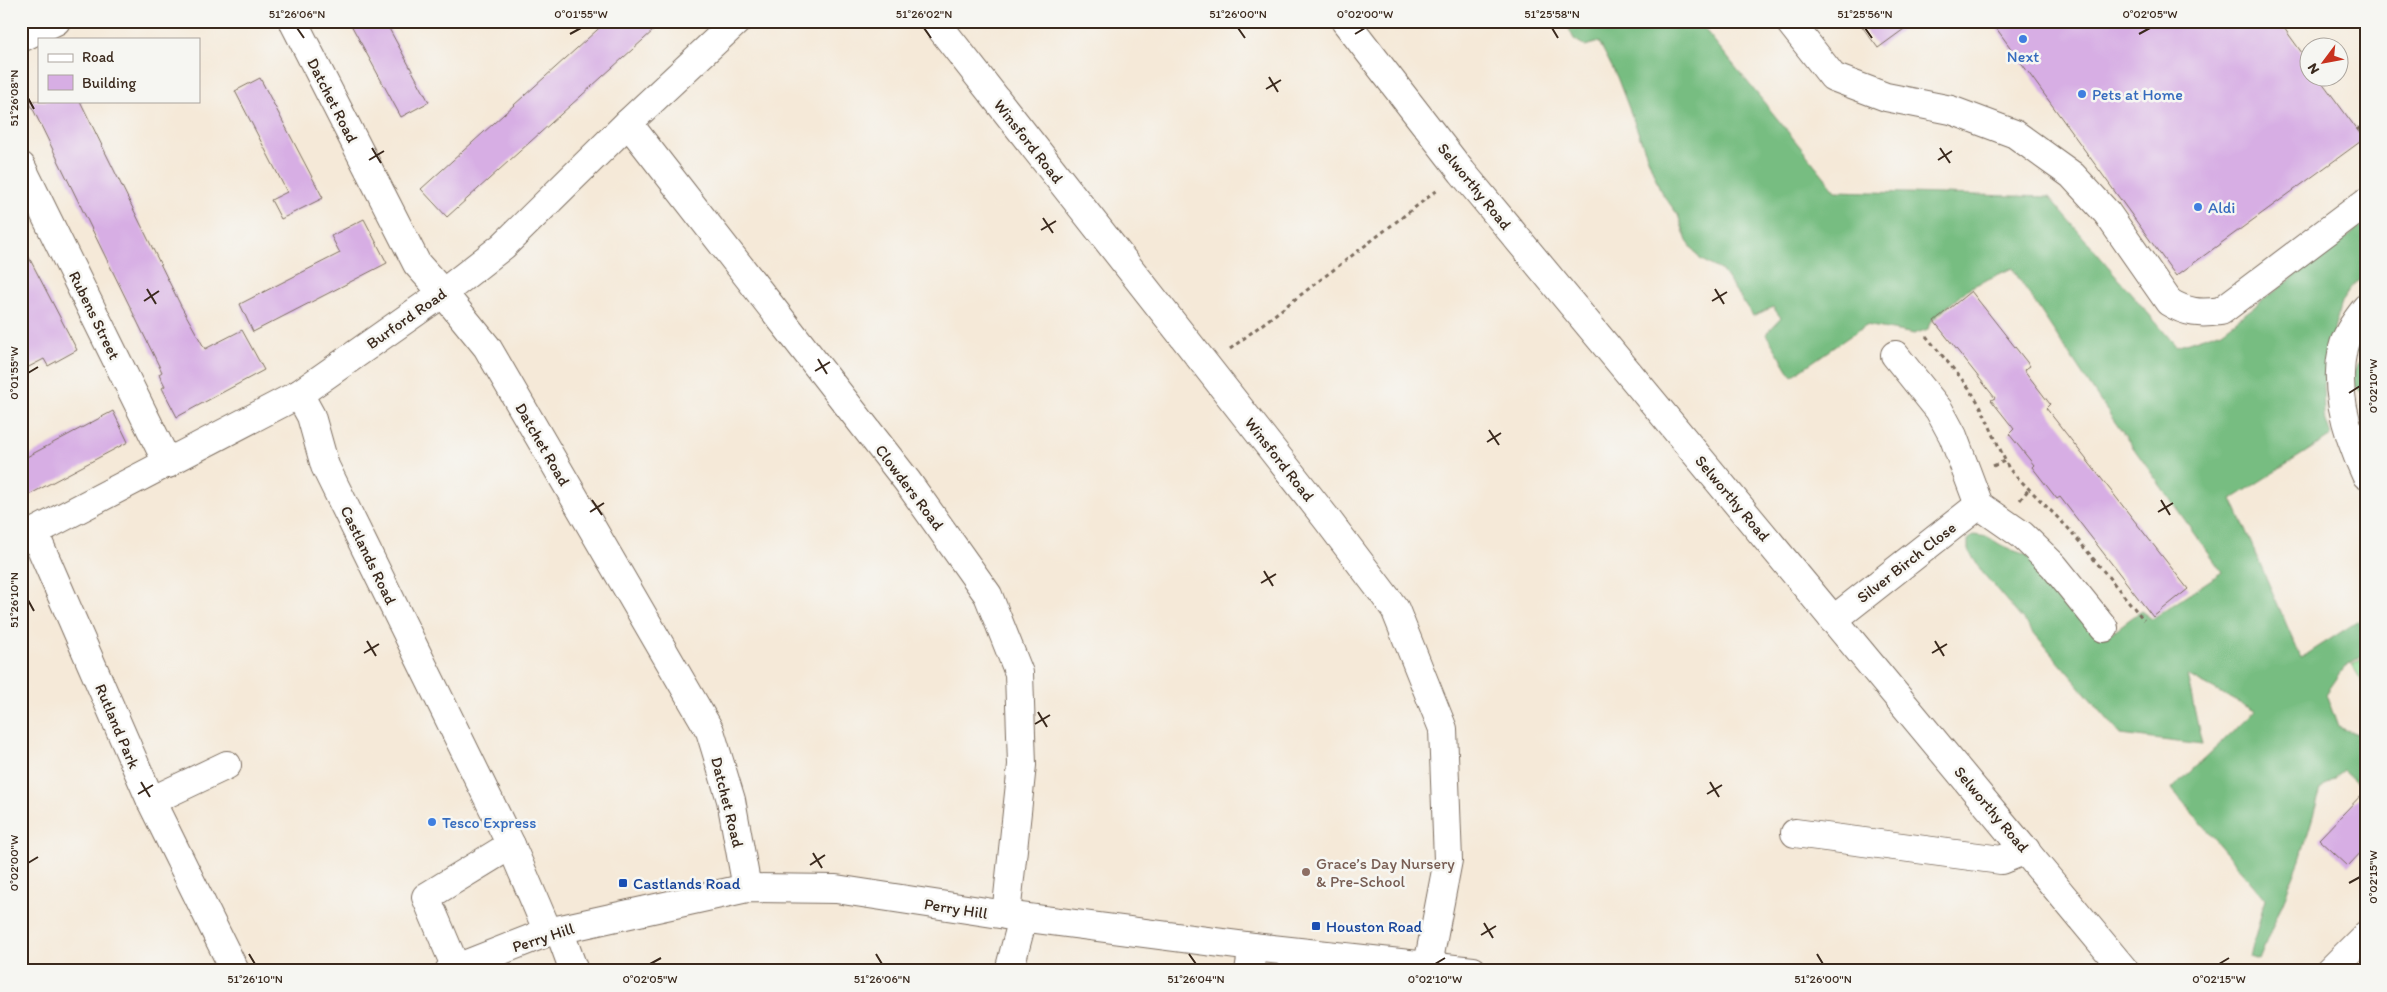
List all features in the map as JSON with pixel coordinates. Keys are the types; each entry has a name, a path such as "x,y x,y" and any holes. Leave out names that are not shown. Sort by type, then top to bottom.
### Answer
{"street":[{"path":"21,38 56,21"},
{"name":"Datchet Road","path":"293,21 417,264 487,347 710,731 731,800 747,888"},
{"name":"Burford Road","path":"28,536 299,394 443,293 503,246 628,123 737,21"},
{"name":"Winsford Road","path":"935,21 1207,366 1395,609 1442,729 1448,860 1428,966"},
{"name":"Selworthy Road","path":"1345,21 1462,172 2125,971"},
{"path":"1789,21 1833,77 1886,97 1951,110 2015,134 2072,175 2108,213 2169,302 2182,310 2200,314 2221,311 2366,202"},
{"name":"Clowders Road","path":"628,123 901,474 988,595 1019,673 1022,765 1014,916 1009,971"},
{"name":"Rubens Street","path":"21,166 29,203 168,464"},
{"path":"2366,308 2343,347 2341,373 2346,426 2366,475"},
{"path":"1895,356 1938,410 1953,436 1980,505 2022,535 2054,566 2104,628"},
{"name":"Castlands Road","path":"299,394 311,416 326,466 574,971"},
{"name":"Silver Birch Close","path":"1833,620 1980,505"},
{"name":"Rutland Park","path":"28,536 150,801 235,971"},
{"path":"150,801 227,765"},
{"path":"1795,832 2001,860 2026,850"},
{"path":"453,969 426,897 511,845"},
{"name":"Perry Hill","path":"453,969 554,931 747,888 836,889 1014,916 1251,959 1428,966 1472,971"},
{"path":"2330,971 2366,935"}],"path":[{"path":"2357,130 2366,123"},
{"path":"1207,366 1462,172"},
{"path":"1926,336 1969,388 1981,408 2009,469 2068,528 2144,620"}],"green space":[{"path":"1565,21 1698,21 1836,191 2049,197 2176,346 2222,331 2366,223 2366,276 2355,283 2341,302 2334,329 2335,340 2323,385 2324,415 2331,436 2232,499 2301,658 2366,616 2366,654 2344,668 2326,694 2338,727 2366,737 2366,791 2344,771 2321,789 2300,860 2259,960 2250,957 2265,899 2172,789 2255,711 2187,675 2202,745 2121,735 1982,572 1968,550 1968,540 1974,535 1988,537 2006,548 2027,555 2111,633 2141,611 2152,619 2222,572 2100,401 2012,268 1969,288 1930,322 1928,329 1914,334 1866,325 1792,376 1766,334 1781,318 1773,307 1753,316 1722,271 1700,259 1687,241 1678,215 1661,192 1617,77 1599,42 1585,46 1574,39"},
{"path":"2366,328 2366,338 2358,347 2366,352 2366,358 2355,352"},
{"path":"2366,359 2366,455 2363,444 2364,395 2352,383 2351,372"},
{"path":"2366,657 2366,688 2352,665"}],"building":[{"path":"349,21 385,21 429,102 401,117"},
{"path":"607,21 664,21 447,217 421,189"},
{"path":"1858,21 1915,21 1878,48"},
{"name":"Aldi","path":"1991,21 2279,21 2300,50 2300,88 2326,88 2364,139 2176,276"},
{"path":"260,78 323,198 281,219 271,200 287,192 235,91"},
{"path":"29,101 80,102 181,306 205,349 242,330 264,370 177,417 162,388 165,386 159,374 162,372"},
{"path":"364,219 387,263 253,332 240,304 340,253 331,236"},
{"path":"21,242 77,350 48,366 44,359 21,371"},
{"path":"1971,291 2030,366 2024,370 2050,404 2046,408 2188,589 2153,617 2060,497 2057,499 2032,467 2034,465 2009,434 2014,429 1991,400 1995,398 1934,321"},
{"path":"113,411 128,442 21,499 21,460"},
{"path":"2366,790 2366,847 2348,866 2319,839"}],"place":[{"name":"Next","path":"2023,39"},
{"name":"Pets at Home","path":"2082,94"},
{"name":"Aldi","path":"2198,207"},
{"name":"Tesco Express","path":"432,822"},
{"name":"Grace’s Day Nursery & Pre-School","path":"1306,872"},
{"name":"Castlands Road","path":"623,883"},
{"name":"Houston Road","path":"1316,926"}]}
